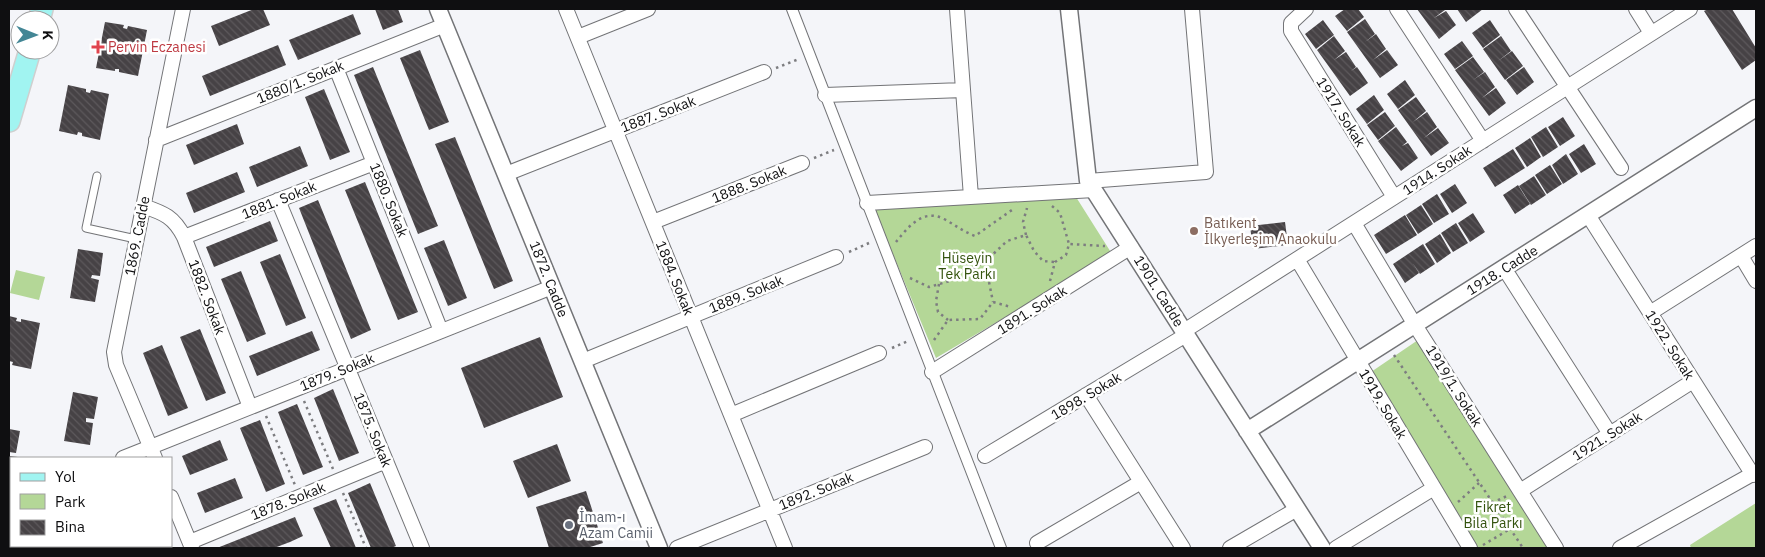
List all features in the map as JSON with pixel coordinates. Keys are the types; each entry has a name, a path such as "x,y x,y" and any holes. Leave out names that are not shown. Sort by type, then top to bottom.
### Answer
{"main road":[{"path":"9,121 27,60"}],"street":[{"name":"1869. Cadde","path":"153,452 114,358 183,9"},
{"name":"1872. Cadde","path":"438,9 660,548"},
{"name":"1884. Sokak","path":"566,9 784,548"},
{"path":"578,37 648,9"},
{"path":"792,9 1001,548"},
{"path":"957,9 971,197"},
{"name":"1901. Cadde","path":"1069,9 1091,185 1322,548"},
{"path":"867,203 971,197 1206,172 1192,9"},
{"name":"1917. Sokak","path":"1306,9 1291,23 1291,31 1394,198"},
{"path":"1396,9 1483,141"},
{"path":"1516,9 1621,168"},
{"path":"1636,9 1651,34"},
{"name":"1914. Sokak","path":"1185,333 1296,259 1690,9"},
{"name":"1880/1. Sokak","path":"156,140 445,25"},
{"name":"1880. Sokak","path":"336,68 441,331"},
{"name":"1887. Sokak","path":"506,174 764,72"},
{"path":"825,96 963,90"},
{"name":"1918. Cadde","path":"1247,431 1756,108"},
{"name":"1881. Sokak","path":"184,237 374,163"},
{"name":"1888. Sokak","path":"652,222 802,163"},
{"name":"1875. Sokak","path":"278,200 422,548"},
{"name":"1882. Sokak","path":"143,206 161,211 179,226 256,405"},
{"name":"1922. Sokak","path":"1588,215 1693,381 1755,474"},
{"name":"1919/1. Sokak","path":"1354,223 1414,325 1556,548"},
{"path":"1650,313 1756,246"},
{"name":"1891. Sokak","path":"932,372 1131,247"},
{"path":"1741,256 1756,281"},
{"name":"1889. Sokak","path":"583,361 836,257"},
{"name":"1919. Sokak","path":"1296,259 1470,548"},
{"path":"1504,268 1610,434"},
{"name":"1879. Sokak","path":"127,457 153,452 256,405 552,287"},
{"name":"1898. Sokak","path":"985,456 1185,333"},
{"path":"731,415 879,354"},
{"name":"1921. Sokak","path":"1520,490 1693,381"},
{"path":"1086,395 1183,548"},
{"name":"1892. Sokak","path":"676,548 925,447"},
{"name":"1878. Sokak","path":"191,545 299,496 386,461"},
{"path":"1620,548 1755,474"},
{"path":"1038,543 1141,482"},
{"path":"1336,548 1434,488"},
{"path":"172,500 191,545"},
{"path":"1230,548 1297,509"}],"lane":[{"path":"97,176 86,228 136,239"}],"path":[{"path":"764,72 809,55"},
{"name":"1888. Sokak","path":"802,163 845,146"},
{"path":"1024,205 1031,203 1025,209 1023,222 1026,235 1034,251 1043,261 1055,262 1066,255 1069,244 1060,214 1051,206"},
{"path":"896,251 896,242 909,225 926,216 942,218 966,233 976,236 1017,208"},
{"path":"907,274 912,280 929,287 950,281 989,258 1007,241 1026,235"},
{"path":"836,257 881,239 896,242"},
{"path":"1069,244 1131,247"},
{"path":"1048,285 1055,262"},
{"path":"939,284 936,301 938,312 948,320 980,319 993,302 988,278 973,269"},
{"path":"993,302 1013,307 1018,304"},
{"path":"925,354 948,320"},
{"path":"879,354 919,337"},
{"path":"1386,343 1523,548"},
{"path":"256,405 299,496"},
{"path":"1448,511 1479,483"},
{"path":"1477,548 1510,529"}],"green space":[{"name":"Hüseyin Tek Parkı","path":"1076,197 1112,254 936,358 873,206"},
{"path":"16,270 45,277 39,300 10,293"},
{"name":"Fikret Bila Parkı","path":"1418,340 1552,548 1477,548 1371,372"},
{"path":"1756,503 1756,548 1691,548 1690,545"},
{"path":"9,531 10,547 155,548 9,548"}],"building":[{"path":"254,9 263,9 270,25 219,46 211,26"},
{"path":"375,9 398,9 403,22 383,30"},
{"path":"1345,9 1358,9 1364,17 1347,31 1335,16"},
{"path":"1417,9 1444,9 1434,18 1446,11 1456,25 1439,39"},
{"path":"1457,9 1483,9 1466,22"},
{"path":"1708,9 1732,9 1756,48 1756,60 1742,70 1704,11"},
{"path":"353,14 361,34 298,60 289,40"},
{"path":"1365,19 1375,34 1365,42 1376,34 1386,49 1373,60 1387,50 1398,65 1380,78 1347,32"},
{"path":"1323,20 1334,35 1316,49 1305,34"},
{"path":"1490,20 1500,35 1483,48 1472,33"},
{"path":"105,22 124,25 123,28 127,29 128,26 147,30 138,76 119,72 119,69 115,69 115,71 96,68"},
{"path":"1334,36 1345,51 1334,60 1346,52 1356,67 1351,71 1357,67 1368,83 1350,96 1317,50"},
{"path":"1501,36 1511,51 1498,61 1512,51 1523,66 1505,80 1483,49"},
{"path":"1462,41 1473,56 1455,69 1444,54"},
{"path":"278,45 286,65 210,96 202,76"},
{"path":"420,50 449,122 429,130 400,58"},
{"path":"1473,57 1484,72 1473,80 1485,72 1495,87 1482,98 1496,88 1506,103 1489,116 1455,70"},
{"path":"373,67 438,226 418,234 354,75"},
{"path":"1524,67 1534,82 1517,95 1506,80"},
{"path":"1405,80 1415,95 1398,109 1387,94"},
{"path":"68,85 86,89 86,92 90,93 91,90 109,94 100,140 82,136 82,133 78,132 77,135 59,131"},
{"path":"324,89 350,152 330,160 305,97"},
{"path":"1374,95 1384,110 1367,124 1356,109"},
{"path":"1416,97 1426,111 1413,122 1427,112 1437,127 1424,138 1438,128 1449,143 1431,156 1398,110"},
{"path":"1385,112 1395,126 1378,140 1367,125"},
{"path":"1563,117 1575,136 1560,146 1548,127"},
{"path":"237,124 244,144 194,165 186,145"},
{"path":"1396,127 1407,142 1402,146 1408,143 1418,158 1401,171 1378,141"},
{"path":"1546,127 1558,147 1543,157 1531,137"},
{"path":"455,137 513,281 494,289 435,144"},
{"path":"1530,138 1541,157 1527,167 1515,148"},
{"path":"1584,144 1596,164 1581,173 1569,154"},
{"path":"300,146 308,166 257,187 249,167"},
{"path":"1513,149 1525,168 1495,187 1483,168"},
{"path":"1566,154 1578,174 1563,184 1552,165"},
{"path":"1550,165 1562,184 1547,194 1535,175"},
{"path":"237,172 245,192 194,213 186,193"},
{"path":"1534,176 1546,195 1531,205 1519,186"},
{"path":"365,182 418,312 398,320 345,190"},
{"path":"1455,184 1467,203 1452,213 1440,194"},
{"path":"1518,185 1530,204 1515,214 1503,195"},
{"path":"1437,194 1449,214 1434,223 1422,204"},
{"path":"318,200 371,330 351,339 299,208"},
{"path":"1421,205 1433,224 1418,234 1406,215"},
{"path":"1473,213 1485,232 1470,242 1458,223"},
{"path":"1405,215 1417,235 1386,254 1374,235"},
{"path":"270,221 278,241 214,267 206,247"},
{"path":"1285,222 1288,245 1253,249 1250,226"},
{"path":"1456,223 1468,243 1453,252 1441,233"},
{"path":"1440,234 1451,253 1437,263 1425,244"},
{"path":"444,240 467,298 448,306 424,248"},
{"path":"1423,244 1435,264 1420,274 1412,262 1419,273 1405,283 1393,264"},
{"path":"78,249 103,253 100,276 92,275 91,278 99,280 95,302 70,298"},
{"path":"280,254 306,318 286,326 260,262"},
{"path":"241,271 266,334 247,342 221,279"},
{"path":"9,316 17,318 16,321 21,322 21,319 40,323 31,369 12,365 13,362 9,361"},
{"path":"200,329 226,393 206,401 180,337"},
{"path":"312,331 320,350 257,376 249,356"},
{"path":"540,337 563,397 484,428 461,368"},
{"path":"162,345 188,408 168,416 143,353"},
{"path":"333,389 359,453 339,461 314,398"},
{"path":"73,392 98,397 94,419 86,418 86,422 93,423 90,445 64,441"},
{"path":"297,404 323,467 303,475 278,412"},
{"path":"260,420 285,484 266,492 240,428"},
{"path":"9,429 20,431 16,453 9,452"},
{"path":"220,440 228,460 190,475 182,456"},
{"path":"557,444 571,481 528,498 513,461"},
{"path":"9,456 18,457 10,457 9,479"},
{"path":"235,478 243,498 205,513 197,493"},
{"path":"370,483 396,546 391,548 371,548 348,493"},
{"name":"İmam-ı Azam Camii","path":"586,491 603,543 587,548 549,548 536,507"},
{"path":"336,499 356,548 331,548 313,508"},
{"path":"295,517 303,536 290,542 274,548 217,548"}],"place":[{"name":"Pervin Eczanesi","path":"98,47"},
{"name":"Batıkent İlkyerleşim Anaokulu","path":"1194,231"},
{"name":"İmam-ı Azam Camii","path":"569,525"}]}
